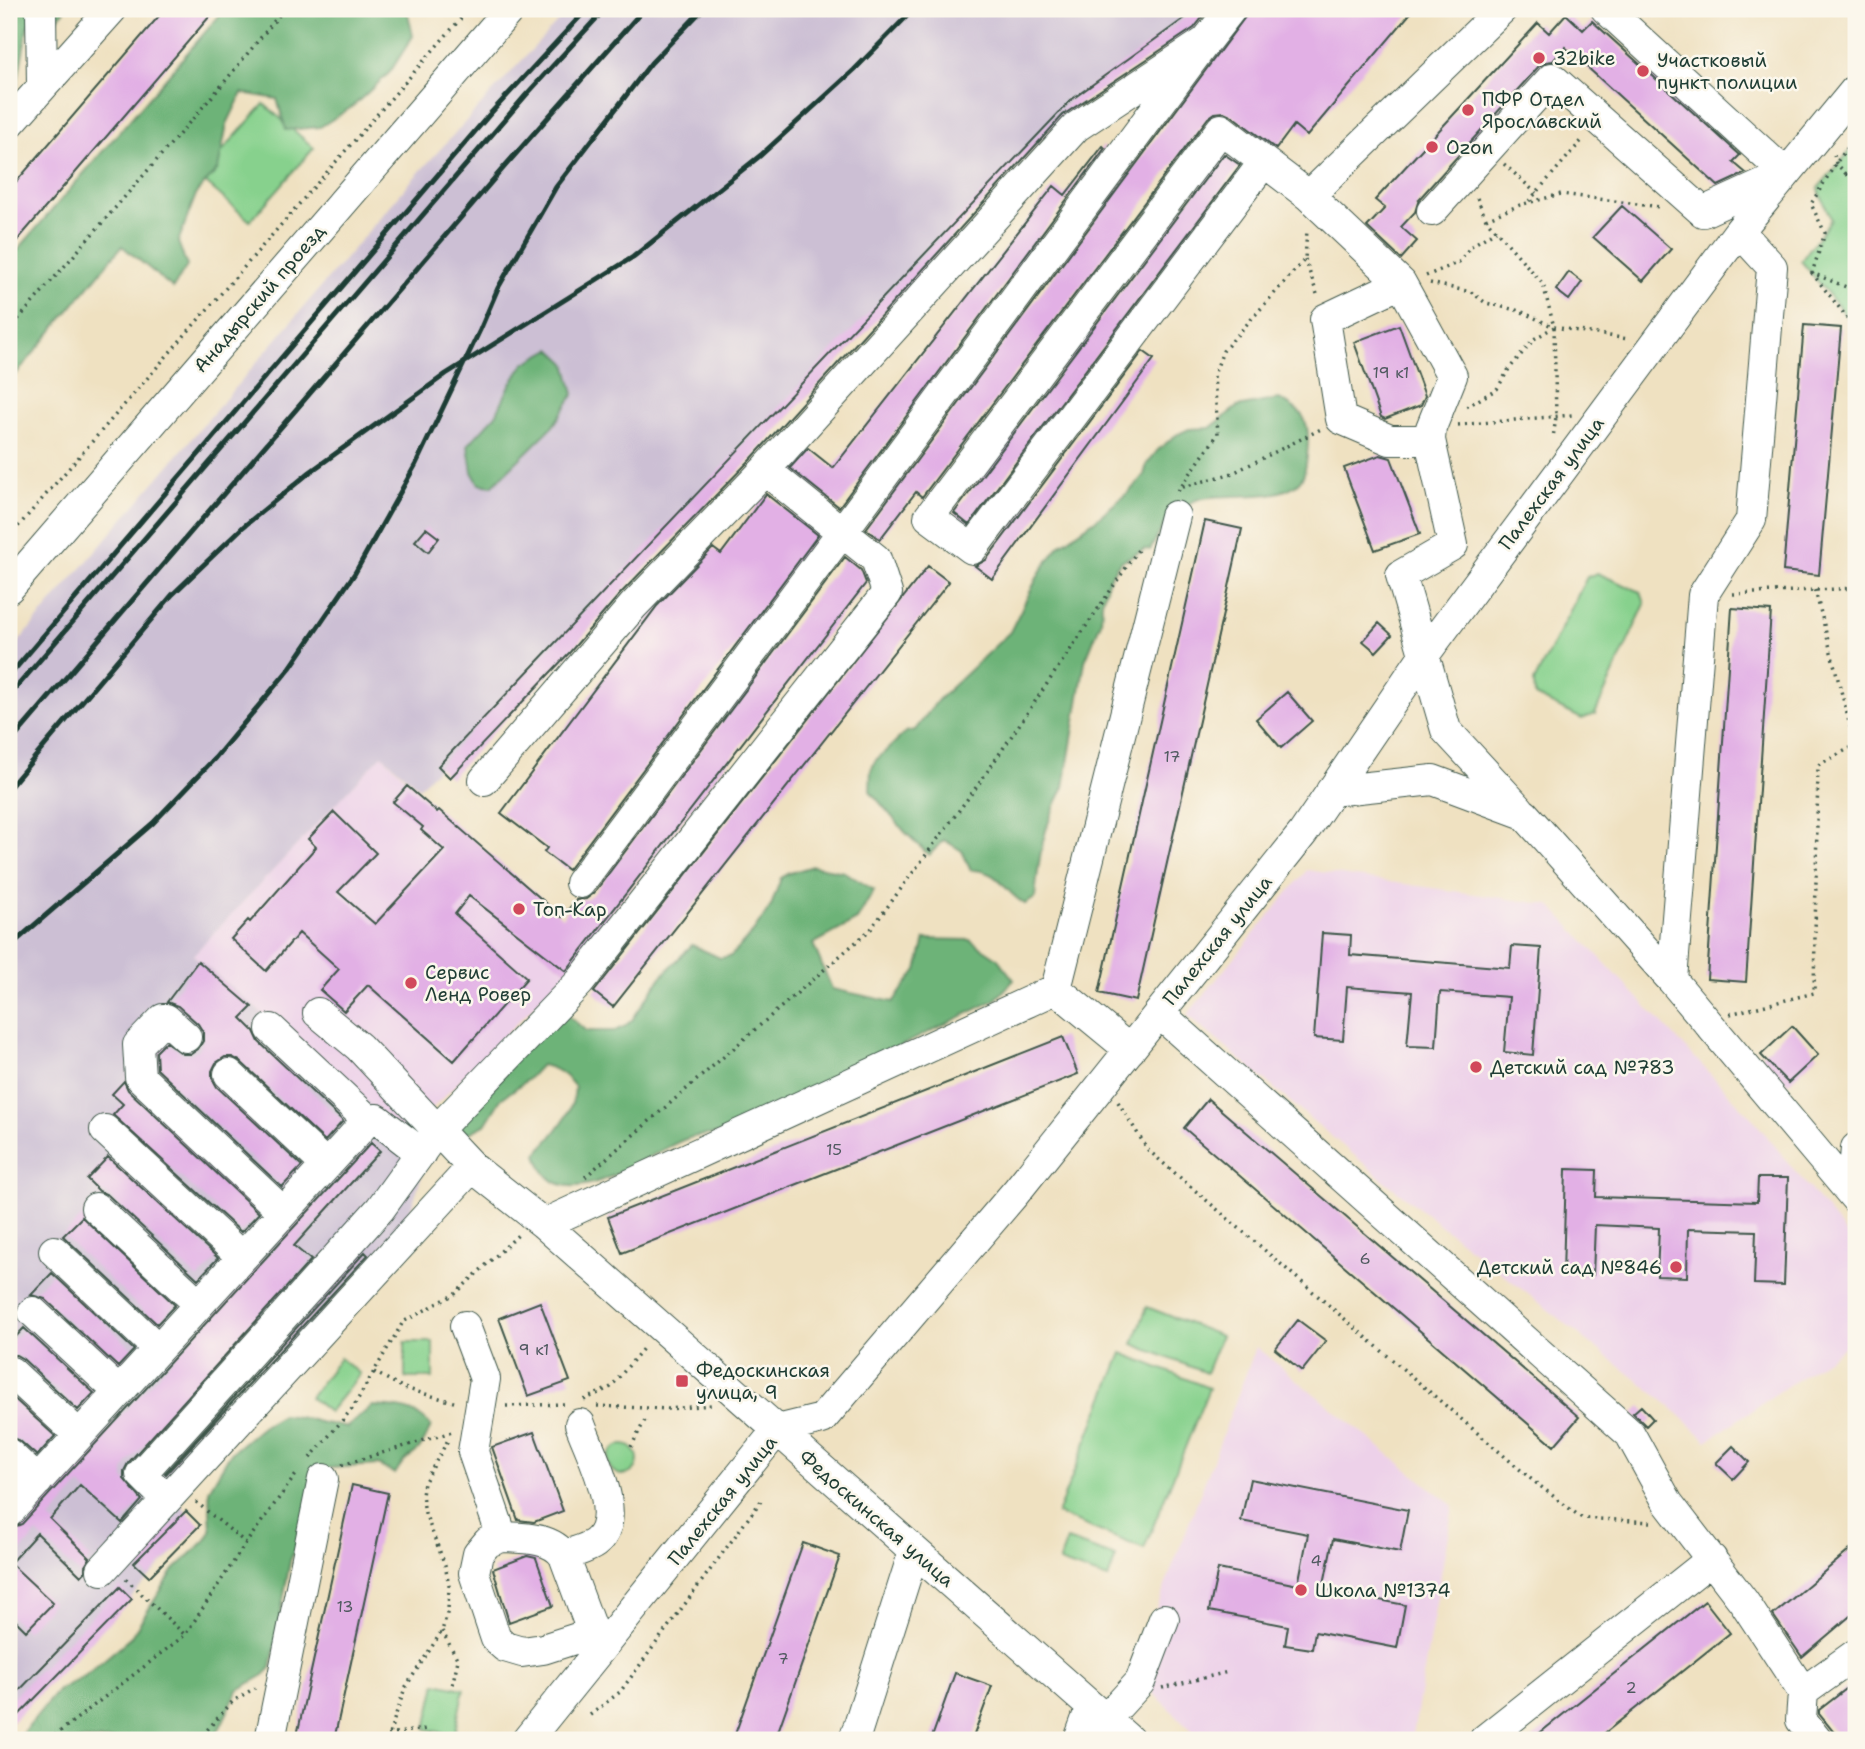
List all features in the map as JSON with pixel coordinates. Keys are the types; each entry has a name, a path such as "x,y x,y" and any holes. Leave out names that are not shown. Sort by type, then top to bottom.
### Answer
{"street":[{"path":"41,9 42,87"},
{"path":"9,124 112,9"},
{"name":"Анадырский проезд","path":"9,588 510,9"},
{"path":"580,883 1231,9"},
{"path":"1309,196 1502,9"},
{"path":"1433,211 1552,78 1703,212 1786,174 1606,9"},
{"path":"484,780 633,606 765,470 1076,127 1206,41"},
{"name":"Палехская улица","path":"527,1740 596,1642 777,1430 822,1419 1016,1192 1105,1082 1303,833 1425,654 1739,231 1856,89"},
{"path":"1264,162 972,549 929,517 1221,129 1309,196 1416,282 1451,376 1431,434 1453,545 1401,575 1446,730 1672,980 1854,1196"},
{"path":"1672,980 1703,595 1751,520 1772,267 1739,231"},
{"path":"1416,282 1325,319 1341,419 1390,440 1431,434"},
{"path":"172,1493 141,1474 380,1209 429,1141 580,982 887,593 876,559 765,470"},
{"path":"1056,989 1177,500"},
{"path":"1331,792 1433,780 1524,814"},
{"path":"1056,989 1130,1049"},
{"path":"540,1221 1056,989"},
{"path":"318,1013 359,1047 429,1141"},
{"path":"1159,1013 1630,1434 1668,1503 1712,1559 1803,1692 1801,1720 1817,1740"},
{"path":"186,1037 163,1019 138,1045 140,1077 283,1212"},
{"path":"271,1029 368,1120"},
{"path":"229,1074 326,1165"},
{"path":"9,1513 368,1120 377,1119 429,1141"},
{"path":"105,1130 242,1257"},
{"name":"Федоскинская улица","path":"429,1141 472,1167 540,1221 1129,1740"},
{"path":"1854,1196 1856,1148"},
{"path":"105,1566 472,1167"},
{"path":"96,1208 199,1304"},
{"path":"54,1251 158,1349"},
{"path":"33,1312 119,1392"},
{"path":"465,1326 485,1379 472,1452 502,1536"},
{"path":"11,1371 79,1436"},
{"path":"564,1556 595,1544 609,1520 609,1502 580,1410"},
{"path":"9,1454 38,1481"},
{"path":"270,1740 284,1671 310,1470"},
{"path":"502,1536 544,1542 559,1548 564,1556 596,1642 522,1652 505,1647 496,1639 474,1573 478,1554 488,1542 502,1536"},
{"path":"854,1740 914,1551"},
{"path":"1484,1740 1712,1559"},
{"path":"1079,1740 1098,1714 1140,1682 1164,1619"},
{"path":"1803,1692 1856,1654"}],"path":[{"path":"9,330 222,85 284,9"},
{"path":"9,537 469,9"},
{"path":"1528,203 1600,120"},
{"path":"1812,273 1825,233 1811,204 1836,163 1856,137"},
{"path":"1488,150 1536,193"},
{"path":"1467,173 1486,219 1543,284 1554,327 1556,417 1552,444"},
{"path":"1846,174 1856,184"},
{"path":"1486,219 1561,194 1664,207"},
{"path":"1309,196 1305,259 1325,319"},
{"path":"1416,282 1459,262 1471,246 1496,232"},
{"path":"1177,500 1218,434 1214,375 1223,351 1305,259"},
{"path":"1812,273 1856,291"},
{"path":"1812,273 1856,329"},
{"path":"1416,282 1471,292 1486,303 1520,311 1554,327 1632,339"},
{"path":"1464,408 1497,389 1509,369 1534,339 1554,327"},
{"path":"1431,434 1578,414"},
{"path":"1177,500 1341,419"},
{"path":"578,1183 871,929 983,778 1143,543"},
{"path":"1703,595 1856,588"},
{"path":"1704,1020 1814,993 1818,765 1855,748 1815,590"},
{"path":"1105,1082 1148,1150 1531,1479 1583,1518 1684,1524"},
{"path":"49,1740 185,1635 246,1543 310,1470 352,1409 403,1322 455,1294 540,1221"},
{"path":"580,1410 611,1387 660,1328"},
{"path":"580,1410 669,1409 743,1401"},
{"path":"631,1447 645,1420"},
{"path":"310,1470 343,1465 453,1432 424,1483 422,1495 425,1513 445,1565 449,1586 448,1610 442,1631 405,1688 387,1740"},
{"path":"172,1493 246,1543"},
{"path":"590,1715 620,1692 761,1501"},
{"path":"105,1566 185,1635"},
{"path":"442,1631 458,1660 452,1686"},
{"path":"198,1740 233,1701 284,1671"},
{"path":"1150,1692 1228,1672"},
{"path":"388,1734 426,1729"}],"shaded area":[{"path":"569,9 1194,9 1072,100 419,788 382,755 193,955 406,1135 426,1163 408,1218 168,1487 200,1525 9,1725 9,653 412,180"},
{"path":"382,755 439,810 554,909 542,923 538,949 567,972 406,1135 193,955"},
{"path":"1307,870 1550,905 1753,1119 1856,1246 1856,1339 1707,1441 1670,1406 1386,1182 1187,1015"},
{"name":"Школа №1374","path":"1256,1347 1453,1506 1412,1740 1202,1740 1132,1673"}],"green space":[{"path":"9,9 64,9 53,22 28,25 14,101 9,99"},
{"path":"225,9 407,9 413,36 390,72 352,107 320,127 286,130 277,99 242,93 227,124 218,169 197,192 178,242 187,266 173,288 122,246 9,383 9,260"},
{"path":"264,104 314,148 250,221 199,177"},
{"path":"1856,144 1856,328 1801,261 1831,219 1818,188"},
{"path":"551,349 566,363 574,394 553,426 492,486 479,484 472,472 468,445 496,415 510,385 524,364"},
{"path":"1279,399 1299,411 1307,427 1305,469 1295,485 1270,494 1210,497 1192,502 1170,514 1150,550 1145,549 1123,560 1108,581 1102,602 1101,622 1085,661 1064,787 1043,841 1035,898 1025,904 989,874 971,870 962,851 944,840 929,855 870,791 871,770 875,761 906,732 915,730 938,700 1010,632 1040,572 1059,546 1130,491 1144,475 1147,464 1158,450 1176,435 1189,429 1210,428 1237,407"},
{"path":"1597,573 1641,592 1645,604 1595,714 1582,719 1535,696 1534,682 1587,577"},
{"path":"813,866 844,872 874,890 857,920 813,944 832,989 893,1002 917,970 925,939 970,940 997,958 1014,980 995,1000 722,1133 689,1138 605,1179 583,1186 563,1185 547,1176 537,1154 562,1123 574,1097 575,1087 556,1070 541,1065 527,1080 501,1099 485,1125 465,1135 458,1127 561,1000 570,1017 586,1031 615,1031 624,1027 632,1020 661,977 692,945 720,958 731,956 753,932 771,906 781,878"},
{"path":"1147,1307 1221,1336 1206,1373 1133,1344"},
{"path":"405,1342 433,1342 433,1378 405,1378"},
{"path":"1122,1353 1209,1388 1144,1549 1057,1514"},
{"path":"340,1358 360,1374 329,1412 310,1397"},
{"path":"372,1406 412,1412 431,1426 420,1448 404,1461 395,1474 378,1465 329,1468 290,1561 271,1668 238,1690 214,1740 17,1740 58,1690 86,1675 130,1638 174,1570 206,1540 211,1531 209,1490 230,1454 263,1426 282,1415 347,1427"},
{"path":"623,1445 629,1446 637,1454 637,1466 629,1474 623,1475 617,1474 609,1466 608,1460 609,1454 617,1446"},
{"path":"1067,1540 1116,1557 1108,1579 1059,1562"},
{"path":"436,1683 464,1689 454,1735 426,1729"}],"building":[{"path":"165,9 216,9 9,250 9,190"},
{"path":"1194,9 1209,9 1194,28 1063,115 752,458 620,594 570,652 450,778 438,766 1071,100"},
{"path":"1251,9 1414,9 1307,136 1294,125 1276,149 1231,115 1224,112 1215,113 1208,118 922,497 916,492 880,539 866,529"},
{"path":"1566,14 1583,30 1592,21 1740,155 1733,162 1746,173 1718,186 1565,47 1553,61 1539,66 1419,199 1415,212 1401,227 1417,241 1401,259 1367,227 1385,208 1375,200 1538,23 1549,33"},
{"path":"1103,146 1105,148 839,507 790,468 808,448 833,468 1054,186 1065,195"},
{"path":"1224,154 1240,165 969,525 954,513"},
{"path":"1622,206 1671,249 1643,281 1593,237"},
{"path":"1569,272 1582,282 1569,300 1556,290"},
{"path":"1399,325 1425,396 1421,405 1385,419 1381,417 1354,342"},
{"path":"1804,325 1841,328 1819,575 1783,571"},
{"path":"1143,351 1154,359 992,579 975,566 986,560"},
{"path":"1380,455 1391,458 1420,534 1375,550 1344,468"},
{"path":"766,494 818,535 568,870 544,852 547,848 501,813 657,606 713,548 721,554"},
{"path":"1205,521 1242,529 1136,1001 1099,993"},
{"path":"426,528 439,538 428,552 415,541"},
{"path":"845,557 861,570 866,583 566,971 469,896 455,914 527,978 454,1061 368,985 344,1011 320,990 339,969 299,933 266,971 231,939 248,920 250,922 316,847 308,839 334,812 376,853 338,892 375,924 444,850 421,830 423,827 393,802 407,786 437,812 439,810 562,917 576,900 586,899 594,893"},
{"path":"928,566 949,582 613,1007 594,992"},
{"path":"1732,608 1771,611 1746,982 1707,979"},
{"path":"1379,623 1392,635 1376,652 1363,641"},
{"path":"1287,692 1312,721 1281,748 1256,719"},
{"path":"1322,933 1351,935 1350,955 1510,968 1512,946 1541,948 1533,1055 1504,1052 1509,997 1440,992 1436,1047 1407,1046 1412,992 1347,987 1343,1040 1314,1038"},
{"path":"198,961 252,1007 241,1018 254,1031 259,1042 343,1121 325,1141 240,1061 225,1057 216,1063 212,1078 217,1087 302,1166 282,1187 157,1069 156,1052 166,1042 183,1054 191,1054 203,1041 203,1032 198,1024 178,1006 167,1002"},
{"path":"1792,1026 1818,1055 1788,1083 1761,1055"},
{"path":"1063,1037 1078,1074 622,1253 608,1217"},
{"path":"124,1081 128,1090 259,1213 241,1232 113,1115 123,1104 112,1094"},
{"path":"1208,1099 1579,1417 1554,1446 1184,1128"},
{"path":"371,1143 380,1151 294,1246 311,1260 128,1463 124,1479 142,1500 122,1523 80,1485 50,1519 90,1558 85,1572 81,1576 37,1533 10,1563 53,1603 26,1631 9,1614 9,1529 22,1524"},
{"path":"108,1157 218,1258 198,1279 108,1195 99,1191 87,1179"},
{"path":"1566,1169 1597,1170 1596,1197 1757,1202 1758,1178 1788,1178 1784,1285 1754,1284 1756,1231 1688,1229 1687,1277 1657,1276 1659,1228 1595,1225 1593,1275 1563,1274"},
{"path":"82,1217 175,1305 157,1324 63,1236"},
{"path":"365,1252 368,1255 166,1474 165,1473"},
{"path":"52,1273 134,1350 118,1367 45,1299 31,1295"},
{"path":"540,1302 570,1381 528,1396 499,1318"},
{"path":"1298,1320 1326,1341 1302,1371 1275,1349"},
{"path":"24,1328 94,1393 78,1410 23,1359 9,1355 9,1344"},
{"path":"9,1394 55,1436 37,1456 20,1441 9,1437"},
{"path":"1641,1406 1653,1419 1646,1426 1633,1413"},
{"path":"534,1432 563,1511 534,1522 518,1520 492,1447"},
{"path":"1733,1446 1749,1462 1733,1479 1716,1463"},
{"path":"1250,1479 1408,1510 1400,1552 1333,1539 1323,1589 1405,1605 1397,1648 1315,1632 1312,1649 1285,1645 1288,1626 1209,1611 1218,1569 1298,1585 1308,1534 1241,1521"},
{"path":"352,1485 388,1493 334,1740 296,1740"},
{"path":"186,1511 200,1525 149,1577 134,1563"},
{"path":"803,1543 840,1556 775,1740 733,1740"},
{"path":"1856,1545 1856,1611 1802,1657 1773,1615"},
{"path":"527,1556 536,1558 553,1606 509,1622 493,1569"},
{"path":"120,1587 132,1599 9,1725 9,1701"},
{"path":"1705,1601 1730,1633 1596,1740 1531,1740"},
{"path":"955,1673 992,1686 972,1740 931,1740"},
{"path":"1850,1686 1856,1694 1856,1740 1840,1740 1819,1714 1819,1710"}],"railway":[{"path":"9,676 489,115 587,9"},
{"path":"9,696 526,95 605,9"},
{"path":"9,744 505,166 644,9"},
{"path":"9,947 153,823 215,758 290,668 355,573 416,464 498,288 556,187 651,63 703,9"},
{"path":"9,788 172,595 243,527 310,472 446,374 633,257 761,155 854,70 914,9"}],"place":[{"name":"32bike","path":"1539,58"},
{"name":"Участковый пункт полиции","path":"1643,71"},
{"name":"ПФР Отдел Ярославский","path":"1468,110"},
{"name":"Ozon","path":"1432,147"},
{"name":"Топ-Кар","path":"519,909"},
{"name":"Сервис Ленд Ровер","path":"411,983"},
{"name":"Детский сад №783","path":"1476,1067"},
{"name":"Детский сад №846","path":"1676,1267"},
{"name":"Федоскинская улица, 9","path":"682,1381"},
{"name":"Школа №1374","path":"1301,1590"}]}
